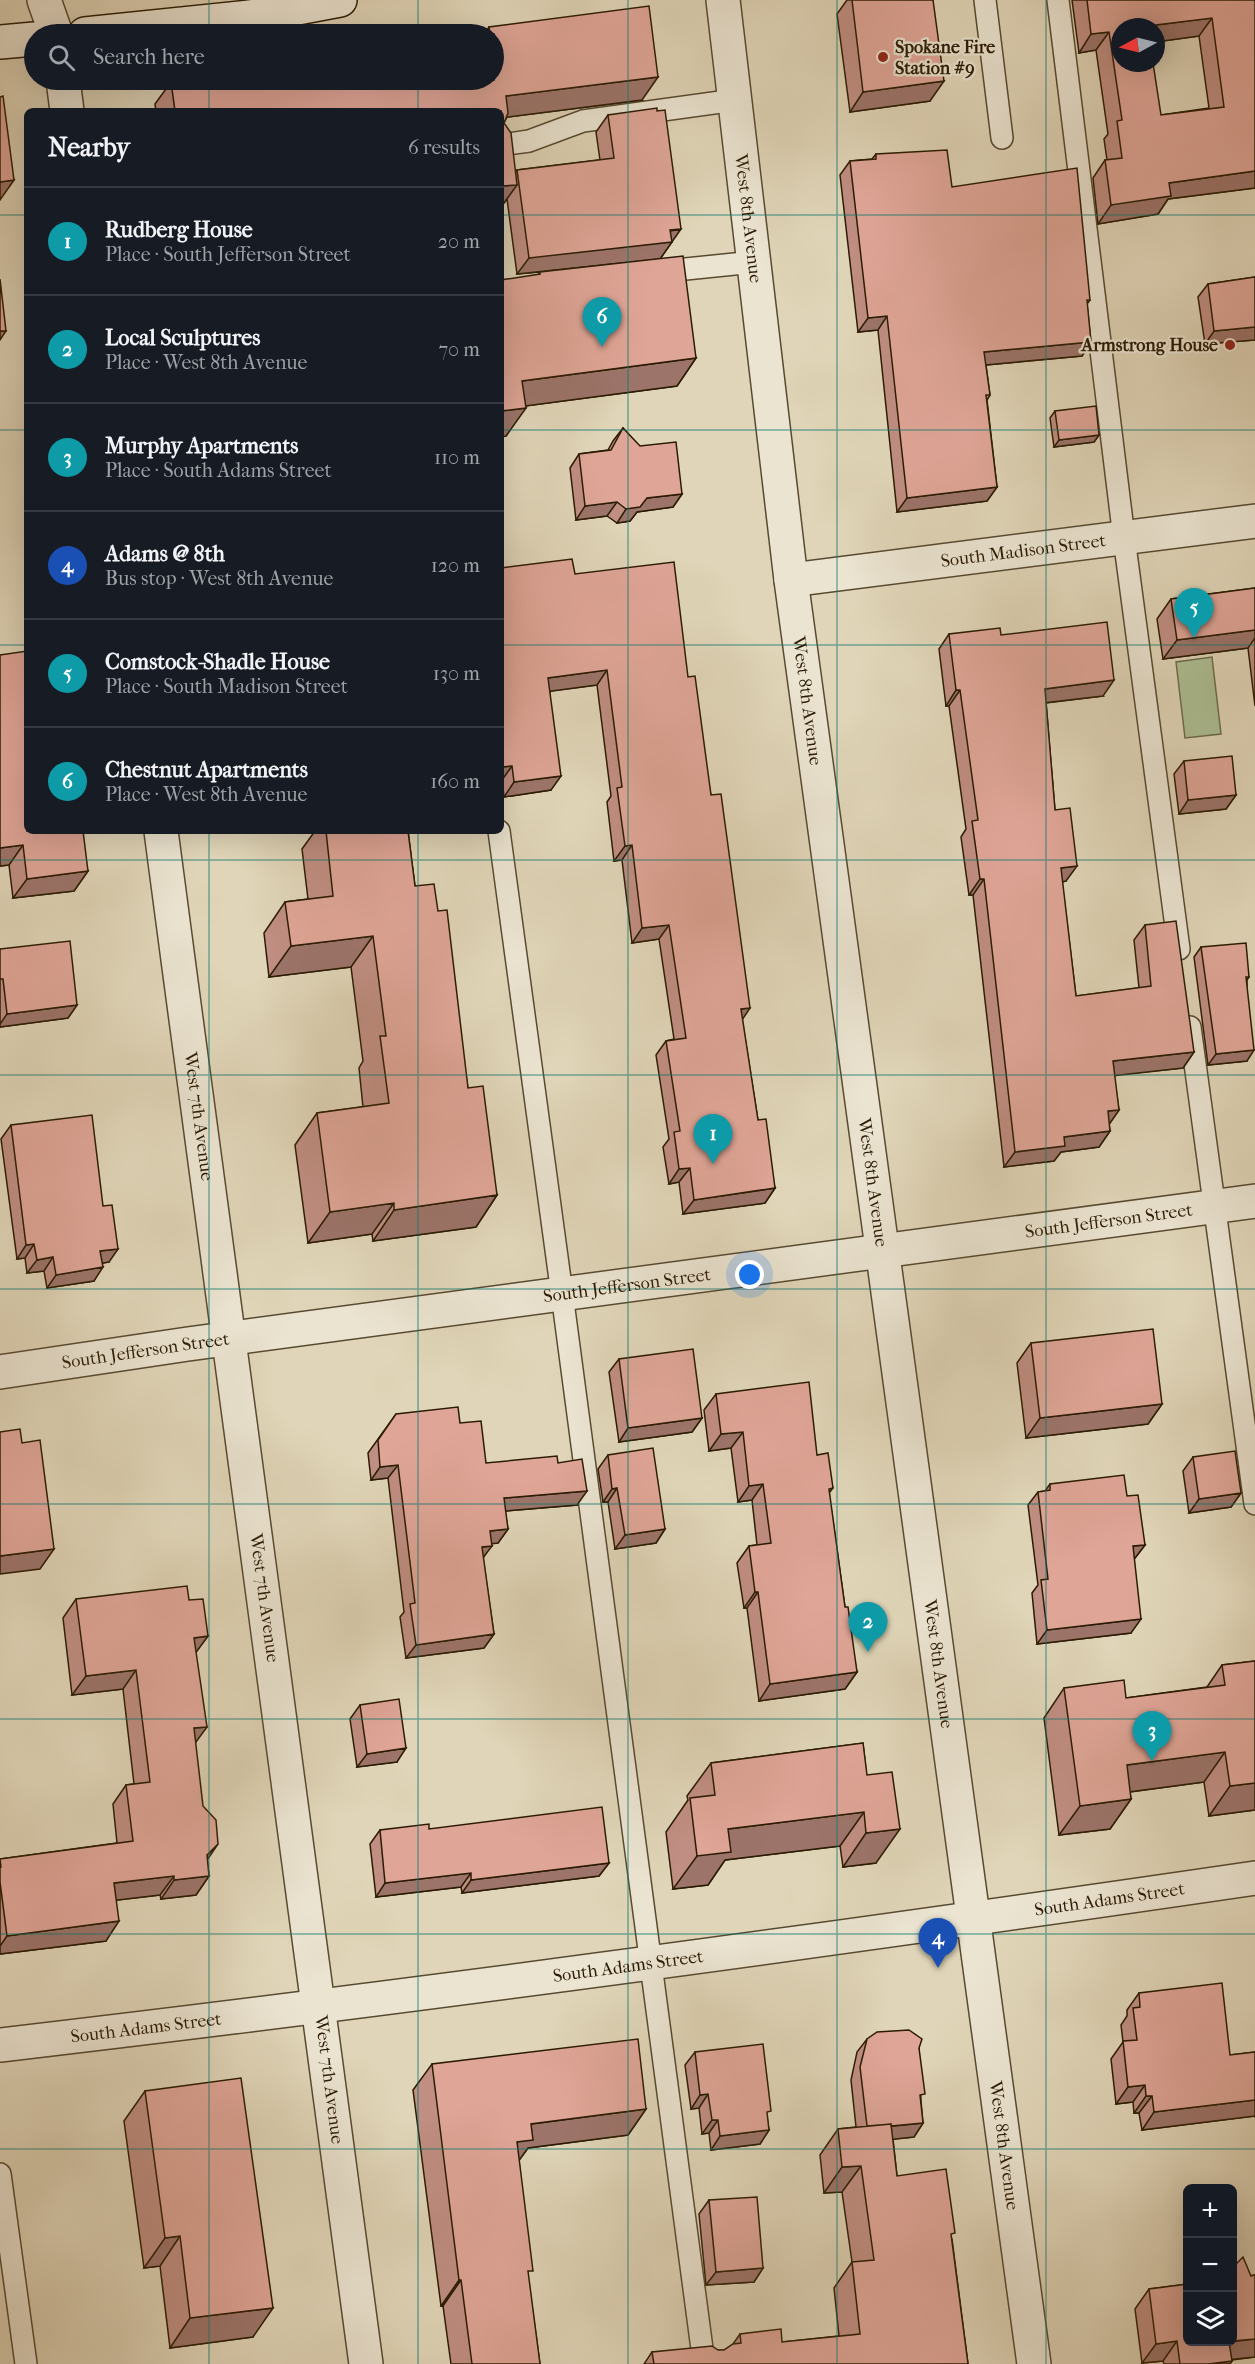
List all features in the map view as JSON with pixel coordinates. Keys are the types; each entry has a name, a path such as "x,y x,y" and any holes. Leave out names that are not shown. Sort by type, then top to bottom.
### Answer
{"street":[{"path":"44,0 53,24"},
{"path":"51,0 55,24"},
{"path":"182,24 250,17 340,0"},
{"name":"West 8th Avenue","path":"723,0 791,580 1034,2364"},
{"path":"0,42 24,40"},
{"path":"64,90 67,108"},
{"name":"South Madison Street","path":"791,580 1255,521"},
{"name":"West 7th Avenue","path":"161,834 228,1339 321,2007 366,2364"},
{"name":"South Jefferson Street","path":"0,1372 228,1339 1255,1201"},
{"name":"South Adams Street","path":"0,2045 321,2007 973,1919 1255,1878"}],"lane":[{"path":"985,0 1002,138"},
{"path":"1058,0 1124,538 1182,972"},
{"path":"504,145 529,141 583,121 735,100"},
{"path":"638,274 754,262"},
{"path":"499,834 704,2364"},
{"path":"1187,1007 1255,1504"},
{"path":"0,2174 26,2364"}],"green space":[{"path":"1212,657 1221,734 1185,738 1176,662"}],"building":[{"name":"Spokane Fire Station #9","path":"852,0 933,0 944,81 863,92"},
{"path":"1087,0 1255,0 1255,171 1169,183 1171,196 1111,205 1105,160 1122,158 1117,121 1122,120 1115,72 1154,72 1161,115 1224,107 1212,18 1165,24 1165,18 1111,18 1111,46 1109,32 1091,34"},
{"path":"649,6 658,77 506,96 508,113 504,123 504,108 175,108 172,90 504,90 504,25"},
{"path":"3,96 14,180 0,182 0,97"},
{"path":"657,108 657,111 665,110 681,229 670,230 672,242 529,258 517,170 614,158 608,115"},
{"path":"504,123 511,133 517,185 504,186"},
{"path":"947,150 952,187 1077,168 1090,300 1087,300 1091,342 984,352 990,395 986,395 997,487 907,498 887,316 868,318 850,161 876,159 876,154"},
{"path":"683,256 696,358 522,381 526,408 504,411 504,280 540,274 540,272"},
{"path":"1255,277 1255,327 1214,331 1208,284"},
{"path":"0,279 6,331 0,331"},
{"path":"1096,406 1099,435 1059,440 1055,411"},
{"path":"623,428 640,446 676,442 682,494 647,498 640,507 626,509 617,502 585,506 579,454 611,450"},
{"path":"572,559 575,574 674,562 688,677 695,676 711,795 721,794 750,1008 741,1009 758,1120 766,1119 775,1188 694,1200 690,1168 679,1169 674,1132 680,1131 666,1041 686,1038 669,925 642,928 632,845 625,846 617,788 622,787 607,670 548,678 561,776 514,782 512,766 504,767 504,568"},
{"path":"1255,588 1255,630 1177,640 1171,599"},
{"path":"1107,622 1114,680 1045,689 1055,810 1070,808 1077,866 1061,868 1076,996 1151,986 1145,925 1176,921 1194,1052 1113,1061 1119,1110 1108,1111 1110,1131 1064,1137 1065,1146 1015,1152 984,879 980,879 972,821 978,820 960,690 956,690 949,634 1000,628 1001,635"},
{"path":"24,651 24,834 83,834 88,871 27,879 23,845 0,848 0,655"},
{"path":"1232,756 1236,795 1188,800 1184,761"},
{"path":"326,834 408,834 415,886 434,884 438,911 447,910 468,1088 483,1086 497,1195 394,1210 394,1203 330,1212 317,1113 389,1103 380,1036 386,1036 373,936 291,946 285,902 333,896"},
{"path":"70,941 77,1005 7,1014 3,979 0,979 0,949"},
{"path":"1246,943 1249,977 1246,977 1254,1050 1216,1054 1201,947"},
{"path":"92,1115 103,1206 112,1205 118,1249 100,1251 103,1267 56,1275 53,1257 37,1260 34,1244 26,1245 11,1125"},
{"path":"1153,1329 1162,1404 1040,1418 1031,1343"},
{"path":"693,1349 702,1418 628,1428 619,1359"},
{"path":"809,1382 817,1455 828,1453 833,1488 829,1489 845,1607 848,1607 857,1672 770,1684 758,1592 755,1592 749,1546 771,1543 763,1484 749,1486 743,1432 721,1434 716,1394"},
{"path":"458,1407 460,1423 481,1421 486,1463 557,1456 558,1463 582,1459 587,1491 504,1498 508,1529 490,1531 492,1546 482,1547 494,1634 416,1645 410,1604 415,1603 398,1465 380,1467 378,1440 396,1414"},
{"path":"20,1429 22,1443 40,1440 54,1549 0,1556 0,1432"},
{"path":"653,1448 665,1529 625,1535 617,1488 612,1489 608,1455"},
{"path":"1235,1451 1241,1493 1199,1499 1193,1457"},
{"path":"1124,1475 1127,1496 1138,1495 1145,1545 1133,1546 1141,1619 1047,1630 1041,1580 1048,1579 1038,1492 1050,1490 1050,1484"},
{"path":"187,1586 189,1600 203,1599 208,1636 194,1638 207,1727 194,1728 203,1806 216,1820 218,1844 207,1855 209,1876 174,1880 174,1876 114,1883 119,1921 7,1936 0,1882 0,1859 133,1841 126,1785 150,1782 136,1670 86,1676 76,1599"},
{"path":"1255,1661 1255,1783 1230,1786 1225,1752 1127,1765 1131,1799 1080,1806 1064,1688 1124,1680 1126,1698 1225,1685 1222,1665"},
{"path":"399,1699 406,1748 367,1754 360,1705"},
{"path":"863,1743 867,1775 892,1772 900,1829 866,1833 864,1812 728,1829 731,1852 697,1856 690,1798 715,1795 711,1763"},
{"path":"602,1807 609,1863 471,1880 471,1873 385,1883 380,1830 429,1824 429,1829"},
{"path":"1222,1983 1230,2055 1255,2052 1255,2100 1154,2112 1152,2096 1146,2096 1145,2085 1128,2087 1123,2041 1137,2040 1133,2008 1140,2007 1139,1993"},
{"path":"909,2030 922,2039 919,2048 925,2094 920,2095 923,2123 867,2126 860,2067 867,2039 877,2032"},
{"path":"638,2039 646,2109 531,2124 533,2140 517,2142 533,2271 528,2271 540,2364 472,2364 432,2064"},
{"path":"763,2044 771,2111 767,2112 769,2130 720,2136 718,2120 712,2120 708,2094 700,2095 695,2052"},
{"path":"241,2078 273,2308 190,2318 180,2236 165,2238 145,2091"},
{"path":"891,2124 897,2176 946,2169 955,2233 951,2234 968,2364 654,2364 652,2352 712,2346 718,2350 724,2350 733,2344 741,2343 740,2334 781,2329 782,2342 860,2334 852,2262 874,2260 861,2166 842,2167 838,2129"},
{"path":"757,2197 763,2268 716,2272 709,2200"},
{"path":"1243,2257 1251,2276 1255,2275 1255,2339 1237,2341 1237,2263"},
{"path":"1183,2285 1183,2346 1230,2346 1232,2361 1180,2364 1177,2341 1156,2344 1149,2289"}],"place":[{"name":"Spokane Fire Station #9","path":"883,57"},
{"name":"Armstrong House","path":"1230,345"},
{"name":"Chestnut Apartments","path":"602,347"},
{"name":"Comstock-Shadle House","path":"1194,638"},
{"name":"Rudberg House","path":"713,1164"},
{"name":"Local Sculptures","path":"868,1652"},
{"name":"Murphy Apartments","path":"1152,1761"},
{"name":"Adams @ 8th","path":"938,1968"}]}
